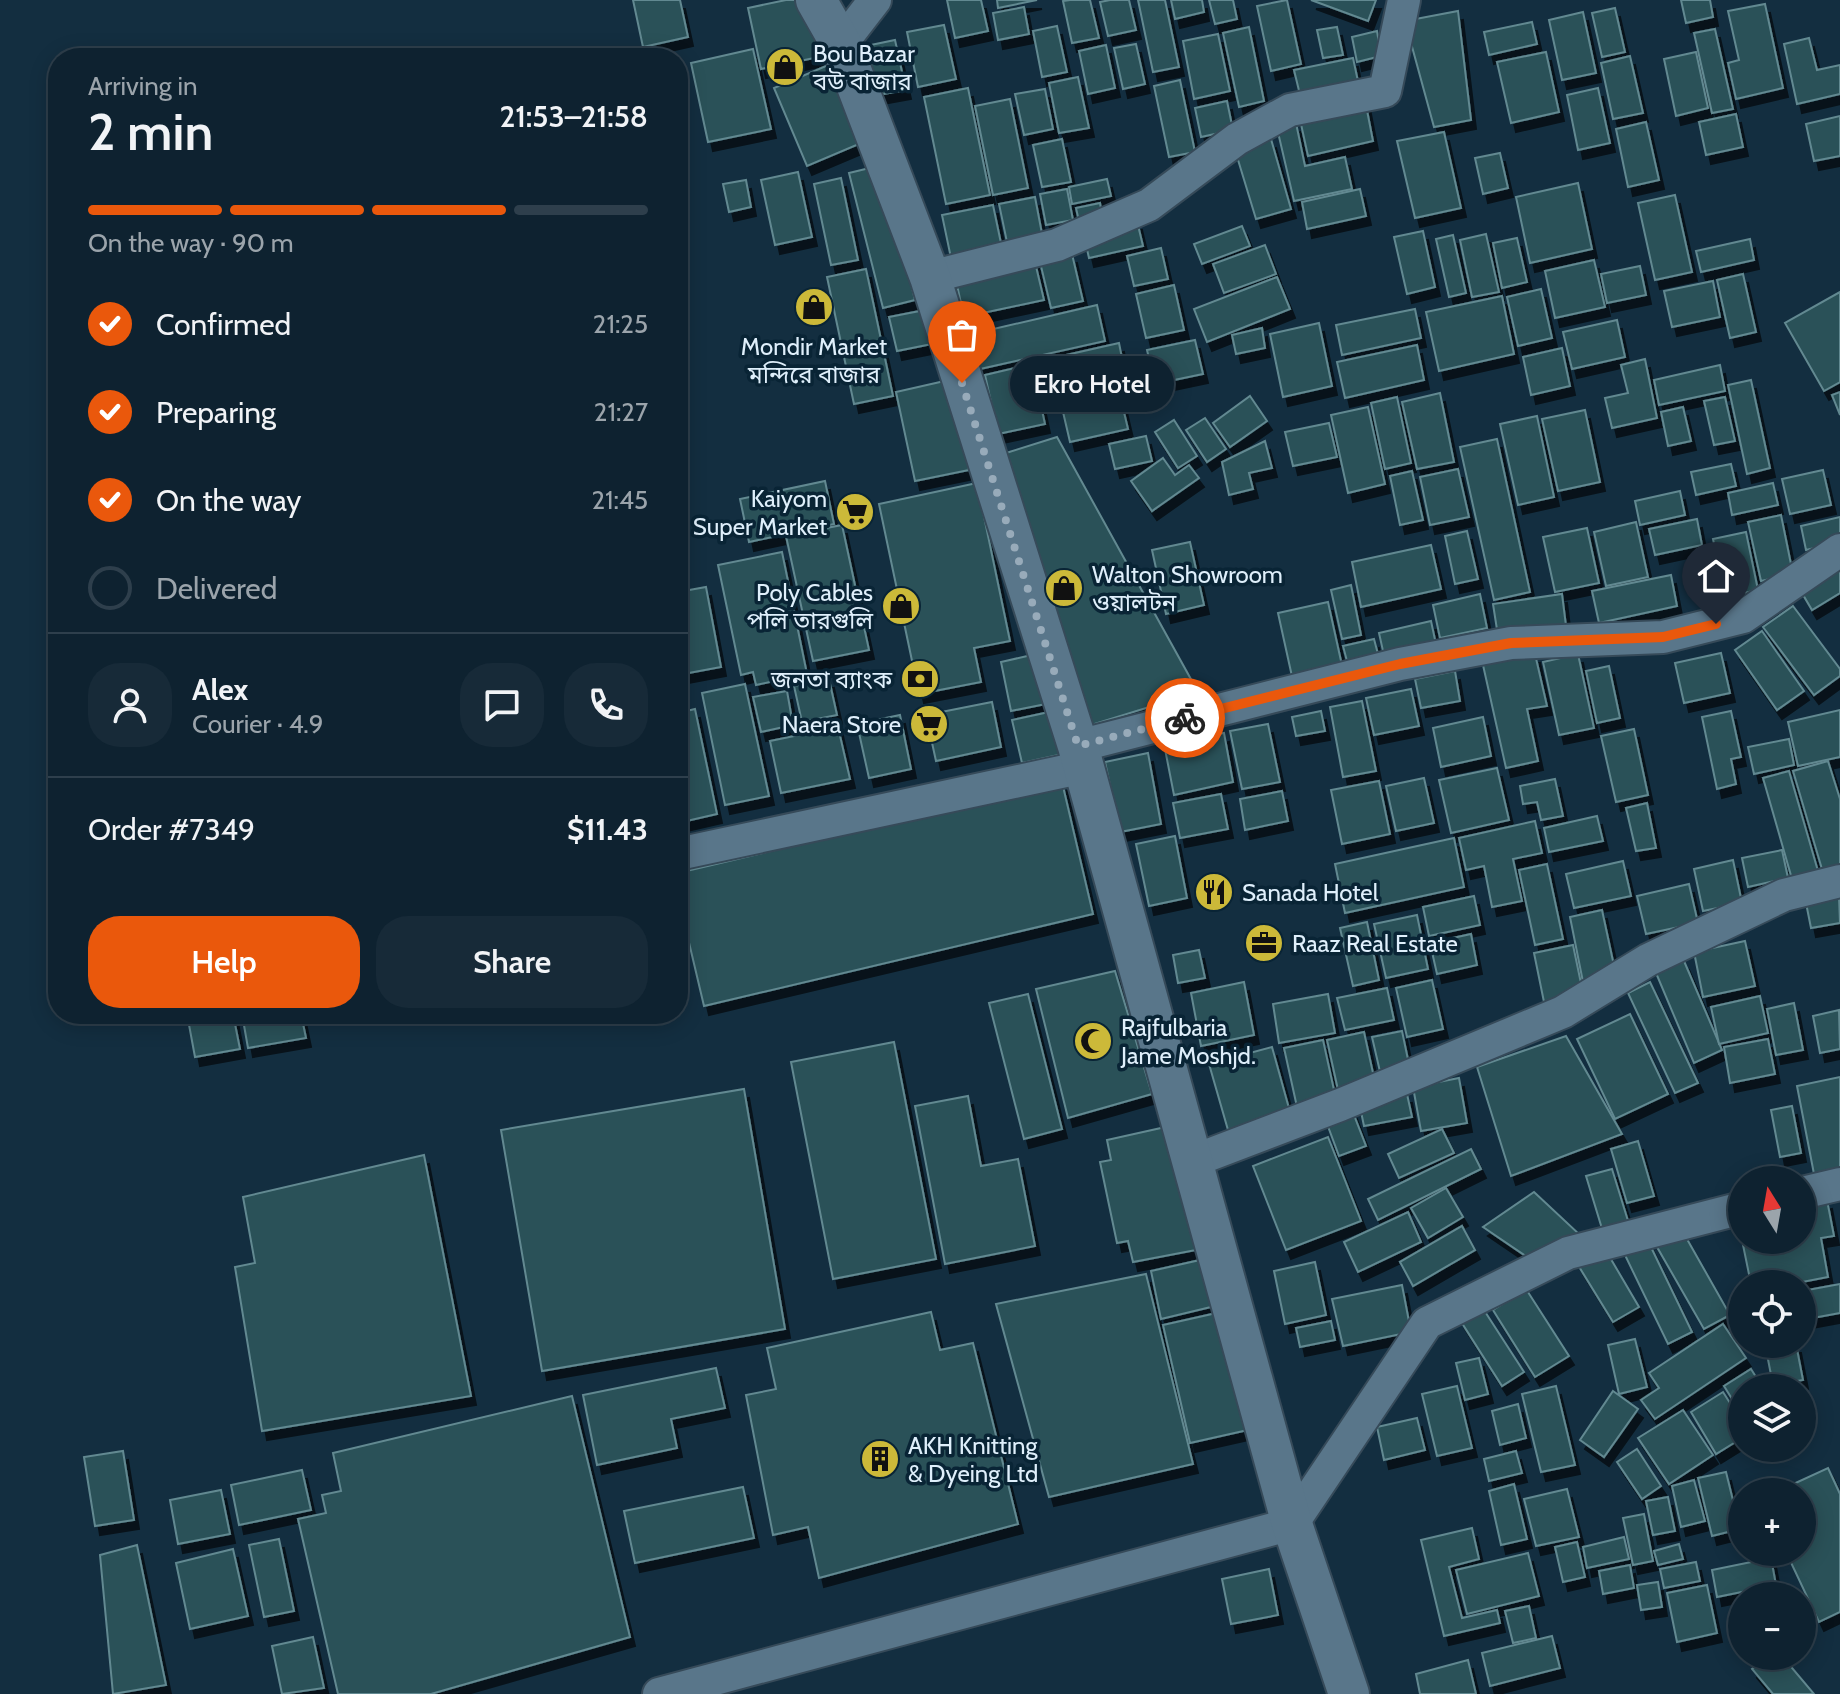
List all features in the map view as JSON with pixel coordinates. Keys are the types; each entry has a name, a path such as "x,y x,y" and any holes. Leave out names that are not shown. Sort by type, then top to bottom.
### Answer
{"street":[{"path":"816,0 841,44 930,277 1081,756 1292,1524 1349,1694"},
{"path":"841,44 875,0"},
{"path":"930,277 1057,245 1149,205 1237,139 1290,110 1385,91 1404,0"},
{"path":"688,852 1081,756 1400,664 1511,643 1663,637 1743,617 1840,550"},
{"path":"1193,1161 1340,1105 1563,1012 1648,960 1784,895 1840,881"},
{"path":"1816,1190 1840,1184"},
{"path":"659,1694 1292,1524 1427,1323 1568,1253 1728,1212"}],"building":[{"path":"633,0 680,0 688,37 643,47"},
{"path":"786,0 806,0 819,57 761,69 748,8"},
{"path":"947,0 981,0 988,31 955,38"},
{"path":"997,0 1037,0 998,8"},
{"path":"1090,0 1099,38 1072,43 1063,1"},
{"path":"1129,0 1136,30 1108,36 1100,2"},
{"path":"1138,0 1165,0 1179,67 1153,72"},
{"path":"1171,0 1202,0 1204,12 1175,19"},
{"path":"1209,0 1233,0 1237,19 1215,24"},
{"path":"1287,0 1301,64 1271,71 1257,6"},
{"path":"1311,0 1376,0 1368,21"},
{"path":"1681,0 1710,0 1713,17 1686,23"},
{"path":"1765,4 1783,88 1736,99 1728,63 1739,60 1728,11"},
{"path":"1024,7 1029,34 998,40 993,13"},
{"path":"1615,8 1625,52 1602,57 1592,13"},
{"path":"1458,11 1471,120 1434,127 1405,21"},
{"path":"1583,12 1596,73 1562,80 1549,20"},
{"path":"1532,22 1537,44 1489,55 1484,32"},
{"path":"944,25 956,79 918,87 907,32"},
{"path":"1057,26 1067,72 1042,77 1033,31"},
{"path":"1249,27 1264,101 1239,107 1223,33"},
{"path":"1337,27 1343,55 1323,58 1317,30"},
{"path":"1715,29 1733,109 1712,113 1694,33"},
{"path":"1377,31 1381,56 1357,62 1352,37"},
{"path":"1218,34 1230,91 1194,99 1183,41"},
{"path":"1809,38 1817,70 1840,65 1840,94 1797,104 1784,44"},
{"path":"895,40 906,90 872,96 861,47"},
{"path":"1136,44 1145,84 1123,89 1114,48"},
{"path":"1106,45 1115,88 1088,94 1079,51"},
{"path":"753,49 771,129 708,142 691,63"},
{"path":"1546,52 1559,112 1511,123 1497,62"},
{"path":"1696,52 1708,108 1676,116 1664,59"},
{"path":"1630,56 1643,113 1613,119 1601,63"},
{"path":"1353,58 1359,86 1301,99 1294,70"},
{"path":"833,63 866,141 807,166 774,88"},
{"path":"1078,77 1089,128 1059,133 1049,83"},
{"path":"1180,80 1195,152 1169,157 1154,86"},
{"path":"968,88 990,195 946,204 924,97"},
{"path":"1598,88 1610,143 1578,150 1567,95"},
{"path":"1045,89 1053,129 1024,135 1015,94"},
{"path":"1010,99 1028,188 993,195 975,106"},
{"path":"1365,100 1373,141 1308,156 1299,115"},
{"path":"1227,101 1233,130 1201,137 1195,108"},
{"path":"1736,114 1743,147 1706,155 1699,122"},
{"path":"1840,116 1840,156 1814,161 1806,124"},
{"path":"1646,122 1659,180 1628,187 1616,129"},
{"path":"1296,123 1305,166 1345,157 1352,189 1294,201 1277,128"},
{"path":"1444,132 1461,208 1415,218 1397,141"},
{"path":"1062,139 1071,182 1042,187 1033,145"},
{"path":"1271,139 1291,209 1256,219 1235,150"},
{"path":"1500,153 1508,188 1483,194 1475,158"},
{"path":"882,165 915,300 883,308 849,173"},
{"path":"798,172 812,237 775,245 761,180"},
{"path":"841,178 858,260 831,265 814,184"},
{"path":"1107,179 1111,196 1072,204 1069,187"},
{"path":"746,180 751,207 729,212 723,184"},
{"path":"1578,183 1592,249 1530,263 1516,197"},
{"path":"1067,189 1073,220 1046,225 1040,194"},
{"path":"1360,189 1366,216 1307,229 1302,202"},
{"path":"1675,195 1692,272 1655,280 1638,203"},
{"path":"1035,197 1043,239 1008,247 999,204"},
{"path":"1100,203 1103,221 1080,226 1076,208"},
{"path":"993,205 1002,248 951,258 942,215"},
{"path":"1137,221 1143,246 1089,258 1083,232"},
{"path":"1242,226 1250,246 1202,264 1194,244"},
{"path":"1423,231 1435,287 1407,294 1394,237"},
{"path":"1486,234 1499,292 1472,297 1460,240"},
{"path":"1453,235 1466,293 1449,297 1436,239"},
{"path":"1517,238 1527,282 1502,288 1493,243"},
{"path":"1750,239 1754,260 1701,272 1696,251"},
{"path":"1265,245 1276,274 1224,293 1213,264"},
{"path":"1161,248 1168,279 1134,286 1127,256"},
{"path":"1072,254 1083,301 1051,308 1040,262"},
{"path":"1034,258 1044,300 964,317 955,276"},
{"path":"1594,260 1605,307 1555,318 1545,271"},
{"path":"1640,266 1646,295 1607,303 1601,274"},
{"path":"866,269 893,396 854,404 827,277"},
{"path":"1743,274 1756,332 1730,338 1717,280"},
{"path":"1277,277 1290,309 1207,342 1194,309"},
{"path":"1713,281 1720,317 1672,327 1664,291"},
{"path":"1174,285 1184,330 1146,338 1136,294"},
{"path":"1541,289 1552,338 1518,346 1507,297"},
{"path":"1840,292 1840,382 1824,391 1785,323"},
{"path":"1502,296 1514,354 1439,371 1426,312"},
{"path":"1097,305 1105,341 980,369 972,334"},
{"path":"930,309 937,343 897,351 889,317"},
{"path":"1415,309 1421,338 1342,355 1336,325"},
{"path":"1617,320 1625,357 1572,369 1563,332"},
{"path":"1319,323 1332,386 1283,397 1270,334"},
{"path":"1262,328 1265,348 1236,354 1232,335"},
{"path":"1195,340 1203,374 1155,384 1147,350"},
{"path":"1119,343 1126,378 1051,395 1044,360"},
{"path":"1417,345 1424,380 1345,398 1337,362"},
{"path":"1562,348 1570,386 1531,395 1523,357"},
{"path":"1645,359 1657,418 1612,428 1605,398 1628,393 1621,365"},
{"path":"1032,364 1045,424 998,434 985,375"},
{"path":"1720,365 1725,391 1659,405 1654,380"},
{"path":"949,380 969,470 915,481 896,392"},
{"path":"1751,380 1770,468 1747,474 1728,385"},
{"path":"1118,387 1128,429 1070,442 1060,399"},
{"path":"1840,392 1840,415 1832,395"},
{"path":"1440,393 1454,462 1417,469 1402,402"},
{"path":"1250,396 1267,421 1230,447 1213,423"},
{"path":"1397,397 1411,463 1385,469 1371,403"},
{"path":"1725,397 1735,441 1714,445 1704,401"},
{"path":"1368,407 1385,484 1348,493 1331,415"},
{"path":"1683,407 1691,441 1668,446 1661,412"},
{"path":"1585,410 1600,482 1558,491 1542,419"},
{"path":"1537,416 1554,497 1518,505 1500,424"},
{"path":"1205,418 1226,449 1207,462 1186,430"},
{"path":"1174,420 1197,456 1178,468 1155,432"},
{"path":"1329,423 1337,457 1293,466 1285,432"},
{"path":"1146,436 1152,461 1115,469 1109,444"},
{"path":"1057,437 1198,692 1088,726 1003,454"},
{"path":"1497,439 1530,592 1494,600 1460,447"},
{"path":"1265,441 1272,468 1249,473 1253,489 1229,495 1222,462"},
{"path":"1163,458 1175,475 1189,465 1199,478 1152,511 1131,481"},
{"path":"1731,464 1736,486 1696,495 1691,472"},
{"path":"1458,469 1469,517 1430,525 1420,477"},
{"path":"1823,470 1831,505 1790,514 1782,479"},
{"path":"1412,471 1423,520 1400,525 1390,476"},
{"path":"825,481 834,524 749,542 740,499"},
{"path":"977,483 1010,641 974,648 981,682 919,694 879,504"},
{"path":"1773,483 1778,505 1732,515 1728,493"},
{"path":"1680,491 1685,515 1640,525 1635,501"},
{"path":"1781,515 1793,574 1761,581 1748,522"},
{"path":"1840,517 1840,542 1806,550 1801,526"},
{"path":"1697,519 1702,545 1655,555 1649,529"},
{"path":"1636,522 1648,577 1606,586 1594,532"},
{"path":"842,525 869,650 813,661 786,536"},
{"path":"1587,528 1599,583 1555,592 1543,537"},
{"path":"1467,531 1478,579 1455,584 1445,536"},
{"path":"1746,532 1758,590 1725,597 1713,539"},
{"path":"1190,542 1204,605 1166,614 1152,550"},
{"path":"1431,545 1441,589 1361,607 1352,562"},
{"path":"782,552 807,674 756,685 753,672 741,675 718,565"},
{"path":"1840,564 1840,593 1812,610 1799,588"},
{"path":"1671,575 1677,606 1599,623 1592,591"},
{"path":"1351,585 1361,635 1342,639 1331,590"},
{"path":"706,587 721,667 688,673 688,590"},
{"path":"1480,594 1487,628 1440,638 1433,605"},
{"path":"1562,594 1566,626 1498,636 1493,604"},
{"path":"1328,602 1343,670 1293,681 1278,613"},
{"path":"1793,606 1840,669 1840,676 1814,695 1763,627"},
{"path":"1431,621 1437,649 1385,660 1379,633"},
{"path":"1762,631 1804,691 1777,710 1735,650"},
{"path":"1374,639 1379,658 1348,665 1343,646"},
{"path":"1721,653 1730,693 1684,703 1675,663"},
{"path":"1036,654 1046,704 1011,711 1001,662"},
{"path":"1535,654 1547,706 1527,709 1538,761 1506,768 1483,665"},
{"path":"1578,654 1594,728 1559,735 1543,662"},
{"path":"1609,666 1620,718 1597,723 1586,671"},
{"path":"1455,671 1460,701 1421,708 1415,679"},
{"path":"829,679 837,715 802,722 794,686"},
{"path":"745,684 769,796 725,805 702,693"},
{"path":"1411,689 1419,726 1374,735 1366,698"},
{"path":"787,691 793,725 761,732 753,697"},
{"path":"1362,701 1376,771 1343,777 1330,707"},
{"path":"992,702 1001,747 936,761 926,715"},
{"path":"695,709 717,814 688,821 688,711"},
{"path":"1063,709 1072,752 1022,763 1012,720"},
{"path":"1840,710 1840,757 1798,766 1788,722"},
{"path":"1321,711 1325,731 1296,736 1292,717"},
{"path":"1731,711 1741,757 1731,759 1736,784 1717,789 1702,717"},
{"path":"900,715 911,769 869,778 857,724"},
{"path":"1483,717 1491,756 1441,767 1433,728"},
{"path":"1268,724 1280,782 1242,789 1230,731"},
{"path":"838,727 850,779 781,793 770,741"},
{"path":"1634,729 1648,795 1616,802 1601,736"},
{"path":"1224,733 1233,782 1174,795 1164,744"},
{"path":"1789,739 1794,765 1754,774 1748,747"},
{"path":"1148,753 1161,824 1120,832 1105,762"},
{"path":"1828,761 1840,799 1840,871 1824,876 1793,771"},
{"path":"1497,768 1509,820 1451,833 1439,780"},
{"path":"1789,771 1818,871 1792,879 1763,778"},
{"path":"1424,778 1434,823 1396,831 1386,786"},
{"path":"1555,779 1563,816 1541,820 1537,802 1523,804 1520,786"},
{"path":"1379,781 1390,834 1342,844 1331,790"},
{"path":"1062,782 1093,914 704,1006 688,938 688,871"},
{"path":"1282,791 1288,821 1245,830 1240,799"},
{"path":"1221,794 1228,829 1180,838 1173,803"},
{"path":"1647,803 1656,848 1636,851 1626,808"},
{"path":"1597,816 1603,841 1549,852 1544,828"},
{"path":"1535,821 1542,853 1513,859 1522,901 1492,907 1484,866 1466,870 1459,838"},
{"path":"1175,836 1187,898 1149,906 1136,844"},
{"path":"1454,838 1464,887 1345,913 1335,864"},
{"path":"1782,850 1788,878 1748,887 1742,858"},
{"path":"1733,860 1742,903 1703,911 1694,869"},
{"path":"1623,861 1631,896 1574,908 1566,874"},
{"path":"1547,864 1563,939 1535,945 1519,870"},
{"path":"1689,884 1698,923 1646,934 1637,896"},
{"path":"1474,896 1480,925 1429,936 1423,907"},
{"path":"1839,896 1840,923 1811,928 1806,903"},
{"path":"1602,910 1616,975 1583,982 1570,917"},
{"path":"1417,915 1428,969 1386,978 1374,924"},
{"path":"1367,922 1379,980 1353,986 1340,928"},
{"path":"1471,934 1477,965 1437,974 1430,943"},
{"path":"1745,941 1755,986 1703,997 1694,952"},
{"path":"1573,945 1583,993 1544,1002 1534,953"},
{"path":"1199,950 1205,978 1178,983 1173,955"},
{"path":"1684,961 1722,1050 1694,1063 1656,973"},
{"name":"Rajfulbaria Jame Moshjd.","path":"1115,971 1152,1094 1068,1118 1036,989"},
{"path":"1432,980 1443,1029 1407,1037 1396,988"},
{"path":"1244,982 1254,1035 1201,1046 1191,993"},
{"path":"1650,982 1698,1083 1675,1093 1628,993"},
{"path":"1387,988 1394,1020 1345,1030 1337,998"},
{"path":"1028,994 1062,1129 1024,1139 989,1003"},
{"path":"1328,994 1335,1033 1279,1043 1273,1004"},
{"path":"1760,996 1768,1033 1719,1044 1711,1007"},
{"path":"1794,1003 1803,1050 1776,1055 1767,1009"},
{"path":"1839,1010 1840,1049 1820,1053 1813,1016"},
{"path":"1630,1014 1668,1094 1615,1119 1577,1039"},
{"path":"189,1024 235,1024 240,1049 195,1057"},
{"path":"244,1024 303,1024 306,1038 248,1048"},
{"path":"1402,1031 1410,1069 1381,1076 1372,1037"},
{"path":"1364,1032 1375,1082 1338,1090 1327,1040"},
{"path":"1566,1036 1622,1134 1511,1176 1477,1067"},
{"path":"1768,1039 1775,1074 1730,1083 1724,1047"},
{"path":"1323,1040 1336,1099 1297,1107 1284,1048"},
{"path":"894,1042 936,1259 833,1279 791,1062"},
{"path":"1272,1047 1290,1112 1228,1130 1209,1064"},
{"path":"1840,1077 1840,1169 1816,1174 1797,1086"},
{"path":"1459,1078 1467,1123 1421,1131 1413,1087"},
{"path":"744,1089 785,1329 542,1371 501,1130"},
{"path":"1407,1094 1412,1117 1364,1126 1359,1102"},
{"path":"968,1096 981,1166 1018,1159 1035,1246 945,1264 915,1106"},
{"path":"1792,1106 1801,1153 1780,1157 1771,1110"},
{"path":"1352,1110 1366,1146 1339,1156 1326,1121"},
{"path":"1170,1126 1196,1250 1133,1262 1128,1241 1117,1243 1100,1162 1111,1160 1107,1140"},
{"path":"1442,1129 1454,1153 1399,1178 1388,1154"},
{"path":"1328,1137 1361,1221 1286,1250 1253,1166"},
{"path":"1638,1141 1654,1196 1627,1203 1611,1149"},
{"path":"1471,1149 1481,1169 1378,1220 1368,1199"},
{"path":"424,1155 471,1396 262,1431 235,1267 255,1263 243,1197"},
{"path":"1612,1169 1629,1224 1603,1232 1586,1176"},
{"path":"1446,1188 1463,1217 1428,1238 1411,1208"},
{"path":"1534,1192 1579,1234 1536,1263 1483,1227"},
{"path":"1827,1200 1834,1236 1821,1238 1828,1277 1816,1279 1816,1270 1748,1270 1745,1254 1816,1254 1816,1202"},
{"path":"1408,1212 1421,1242 1358,1272 1344,1242"},
{"path":"1679,1225 1728,1316 1704,1329 1653,1240"},
{"path":"1462,1226 1475,1250 1413,1286 1400,1262"},
{"path":"1648,1241 1692,1332 1668,1344 1624,1253"},
{"path":"1605,1249 1639,1307 1613,1322 1578,1265"},
{"path":"1200,1260 1211,1307 1161,1319 1151,1271"},
{"path":"1315,1262 1326,1315 1285,1324 1274,1271"},
{"path":"1146,1274 1193,1464 1049,1497 996,1304"},
{"path":"1840,1284 1840,1313 1816,1317 1816,1288"},
{"path":"1402,1285 1411,1332 1343,1346 1332,1299"},
{"path":"1526,1289 1569,1356 1535,1377 1493,1310"},
{"path":"1482,1307 1524,1372 1502,1386 1460,1320"},
{"name":"AKH Knitting & Dyeing Ltd","path":"931,1312 940,1350 973,1343 1018,1524 819,1578 808,1527 773,1535 746,1395 776,1389 767,1348"},
{"path":"1221,1312 1248,1430 1190,1443 1163,1325"},
{"path":"1331,1321 1335,1340 1300,1347 1296,1328"},
{"path":"1723,1324 1728,1331 1728,1358 1746,1358 1655,1419 1641,1400 1659,1388 1649,1373"},
{"path":"1635,1339 1647,1387 1619,1394 1608,1345"},
{"path":"1479,1358 1488,1394 1465,1400 1456,1363"},
{"path":"1768,1358 1799,1358 1802,1374 1771,1374"},
{"path":"716,1368 725,1408 671,1419 677,1448 597,1465 583,1395"},
{"path":"1457,1386 1472,1448 1437,1456 1422,1394"},
{"path":"1556,1386 1575,1465 1541,1472 1522,1394"},
{"path":"1613,1391 1638,1409 1604,1457 1580,1440"},
{"path":"1723,1392 1728,1400 1728,1447 1716,1454 1691,1412"},
{"path":"572,1396 630,1637 431,1694 338,1694 298,1519 326,1513 322,1495 341,1491 333,1453"},
{"path":"1518,1404 1526,1438 1500,1445 1492,1411"},
{"path":"1683,1410 1713,1455 1669,1484 1638,1438"},
{"path":"1417,1418 1425,1450 1384,1460 1377,1427"},
{"path":"1637,1449 1661,1486 1642,1499 1617,1462"},
{"path":"123,1451 134,1520 95,1526 84,1457"},
{"path":"1516,1451 1522,1473 1489,1481 1484,1459"},
{"path":"1828,1468 1840,1494 1840,1612 1819,1622 1816,1616 1816,1582 1800,1582 1793,1566 1816,1566 1816,1478 1806,1478"},
{"path":"302,1470 311,1510 239,1525 231,1485"},
{"path":"1726,1472 1728,1532 1712,1536 1698,1478"},
{"path":"1694,1480 1705,1521 1681,1527 1672,1486"},
{"path":"1514,1484 1527,1539 1501,1545 1489,1491"},
{"path":"743,1487 754,1538 635,1563 624,1511"},
{"path":"1567,1489 1579,1537 1536,1546 1524,1499"},
{"path":"221,1490 230,1534 178,1544 170,1500"},
{"path":"1668,1497 1675,1531 1653,1535 1646,1501"},
{"path":"1644,1514 1653,1561 1633,1565 1623,1518"},
{"path":"1472,1528 1479,1559 1449,1567 1462,1618 1497,1610 1500,1623 1444,1636 1421,1540"},
{"path":"1624,1537 1629,1559 1587,1568 1583,1547"},
{"path":"279,1539 294,1611 264,1617 249,1545"},
{"path":"1577,1542 1585,1577 1563,1582 1555,1547"},
{"path":"1679,1544 1683,1559 1658,1565 1654,1551"},
{"path":"137,1545 166,1685 113,1694 100,1555"},
{"path":"233,1549 248,1616 190,1629 176,1563"},
{"path":"1528,1553 1539,1596 1467,1614 1456,1570"},
{"path":"1696,1562 1700,1581 1664,1588 1660,1569"},
{"path":"1630,1565 1634,1588 1603,1594 1599,1571"},
{"path":"1732,1566 1772,1566 1775,1582 1728,1582 1728,1595 1717,1597 1712,1570"},
{"path":"1269,1569 1278,1615 1231,1624 1222,1579"},
{"path":"1658,1582 1662,1607 1641,1610 1637,1585"},
{"path":"1707,1585 1717,1633 1677,1642 1667,1593"},
{"path":"1529,1606 1536,1638 1513,1643 1505,1611"},
{"path":"1552,1636 1560,1668 1490,1686 1482,1653"},
{"path":"313,1637 324,1688 282,1694 272,1646"},
{"path":"1468,1660 1476,1694 1420,1694 1416,1674"},
{"path":"1753,1670 1794,1670 1814,1694 1773,1694"}],"way so far":[{"path":"962,383 1078,746 1185,718"}],"place":[{"name":"Bou Bazar বউ বাজার","path":"785,67"},
{"name":"Mondir Market মন্দিরে বাজার","path":"814,307"},
{"name":"Ekro Hotel","path":"962,383"},
{"name":"Kaiyom Super Market","path":"855,512"},
{"name":"Walton Showroom ওয়ালটন","path":"1064,588"},
{"name":"Poly Cables পলি তারগুলি","path":"901,606"},
{"name":"জনতা ব্যাংক","path":"920,679"},
{"name":"Naera Store","path":"929,724"},
{"name":"Sanada Hotel","path":"1214,892"},
{"name":"Raaz Real Estate","path":"1264,943"},
{"name":"Rajfulbaria Jame Moshjd.","path":"1093,1041"},
{"name":"AKH Knitting & Dyeing Ltd","path":"880,1459"}],"route":[{"path":"1185,718 1400,664 1511,643 1663,637 1716,624"}]}
